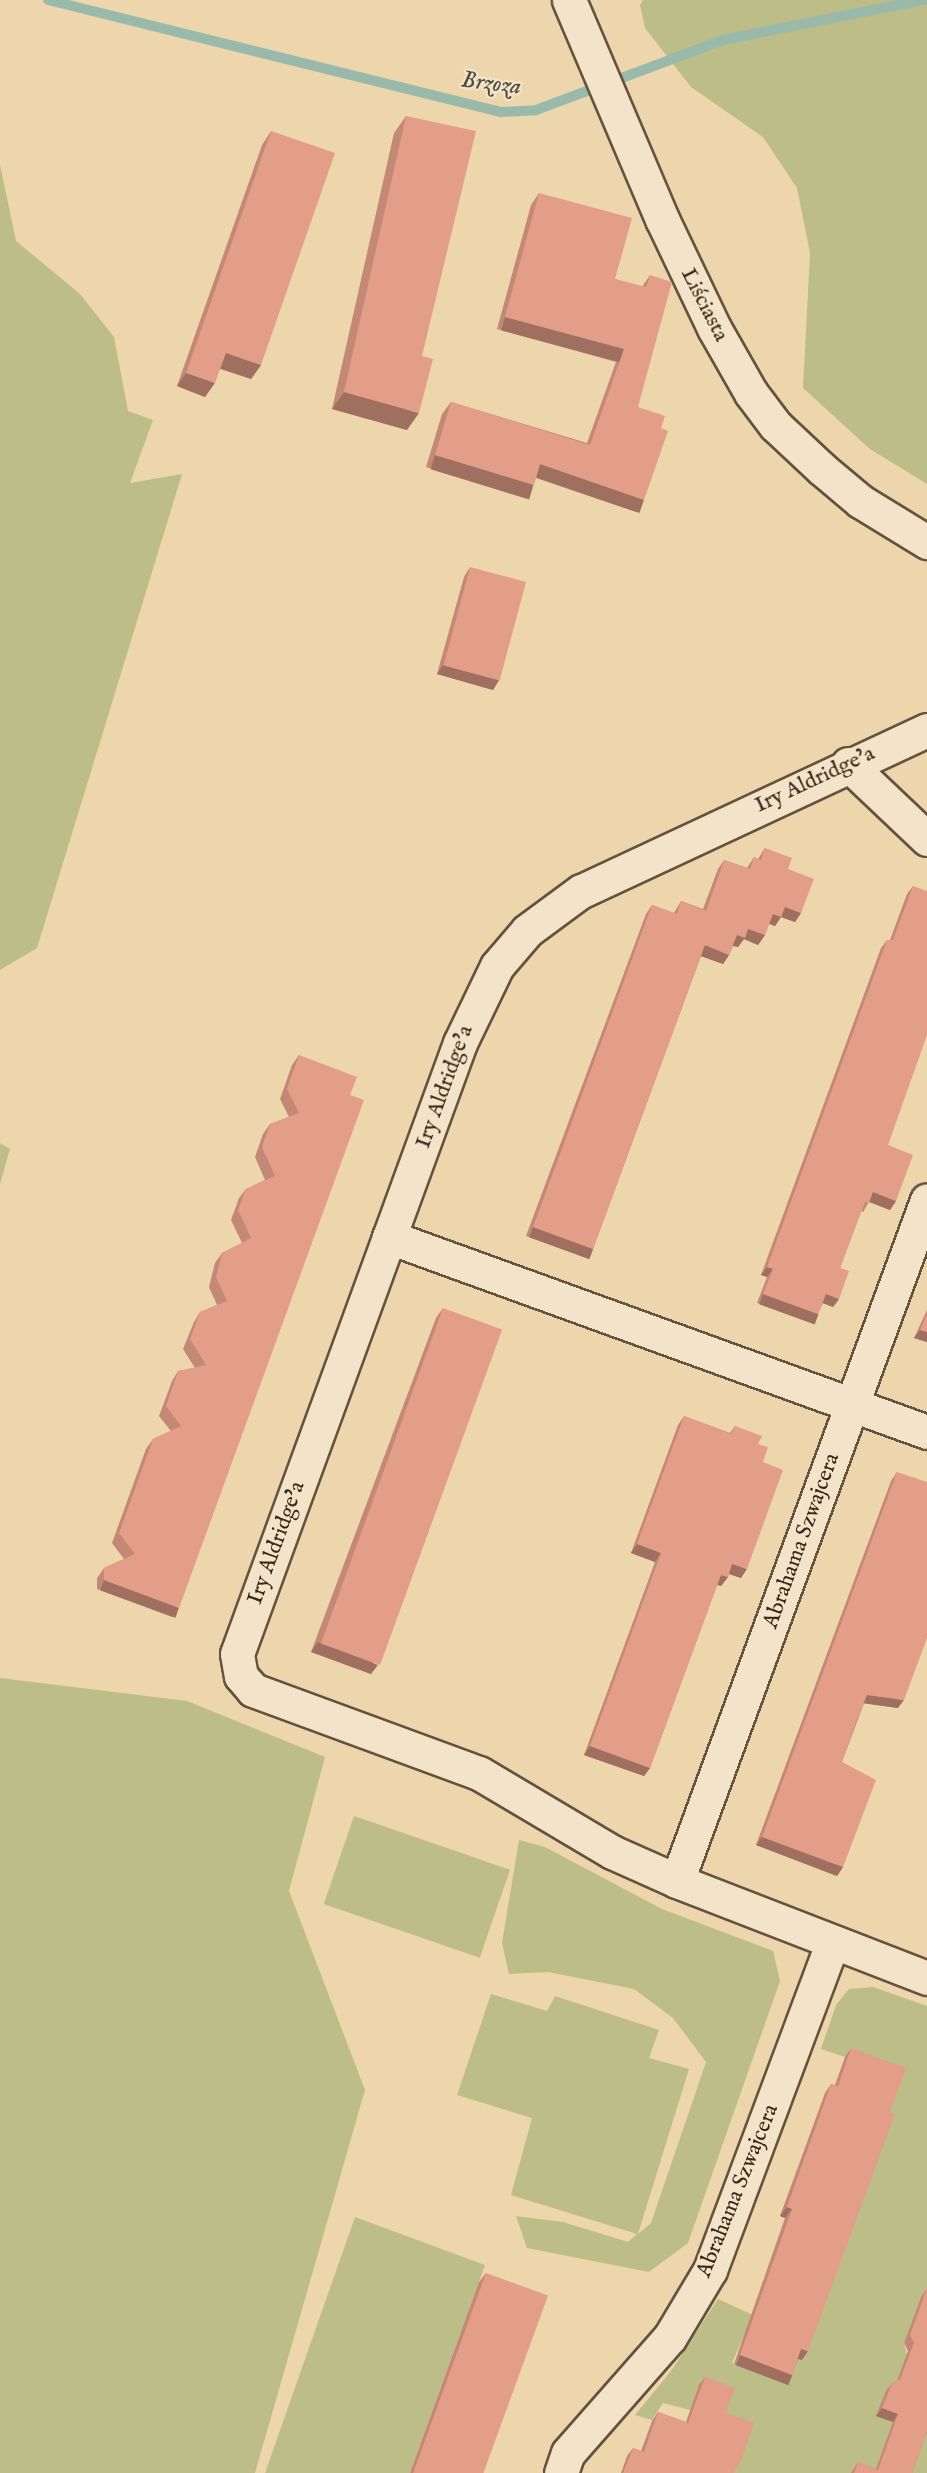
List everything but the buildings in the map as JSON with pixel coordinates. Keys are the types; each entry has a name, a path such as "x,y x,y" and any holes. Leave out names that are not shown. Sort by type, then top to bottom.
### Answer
{"street":[{"name":"Liściasta","path":"569,0 612,105 714,328 756,400 775,425 860,501 927,542"},
{"name":"Iry Aldridge’a","path":"677,1881 612,1852 479,1773 253,1690 241,1676 237,1654 472,1013 497,966 527,931 564,902 611,874 848,764 927,730"},
{"path":"848,764 927,839"},
{"name":"Abrahama Szwajcera","path":"677,1881 927,1200"},
{"path":"389,1238 927,1432"},
{"path":"677,1881 832,1944 927,1978"},
{"name":"Abrahama Szwajcera","path":"561,2473 568,2453 670,2337 710,2270 832,1944"}],"green space":[{"path":"643,0 927,0 927,484 870,449 803,388 810,253 797,188 763,137 691,87 645,28 640,5"},
{"path":"0,165 16,241 80,294 114,337 128,411 153,420 130,483 182,474 37,948 0,970"},
{"path":"0,1143 10,1149 0,1184"},
{"path":"0,1678 187,1701 325,1757 289,1891 365,2090 255,2473 0,2473"},
{"path":"354,1816 510,1870 480,1958 324,1904"},
{"path":"519,1840 545,1847 662,1909 773,1951 780,1981 688,2243 649,2272 527,2248 516,2216 563,2222 628,2242 637,2234 511,2195 532,2118 457,2095 491,1994 547,2011 555,1996 659,2030 649,2058 689,2069 638,2234 651,2223 706,2062 673,2018 634,1989 548,1972 509,1974 502,1943"},
{"path":"873,1987 927,2006 927,2294 921,2297 904,2343 927,2435 927,2473 727,2473 690,2410 663,2403 652,2420 635,2415 671,2371 718,2299 753,2315 732,2363 786,2384 795,2358 802,2360 845,2057 821,2049 836,2005 849,1989"},
{"path":"355,2217 485,2265 410,2473 265,2473"}],"waterway":[{"name":"Brzoza","path":"48,0 501,112 536,110 723,40 924,0"}]}
